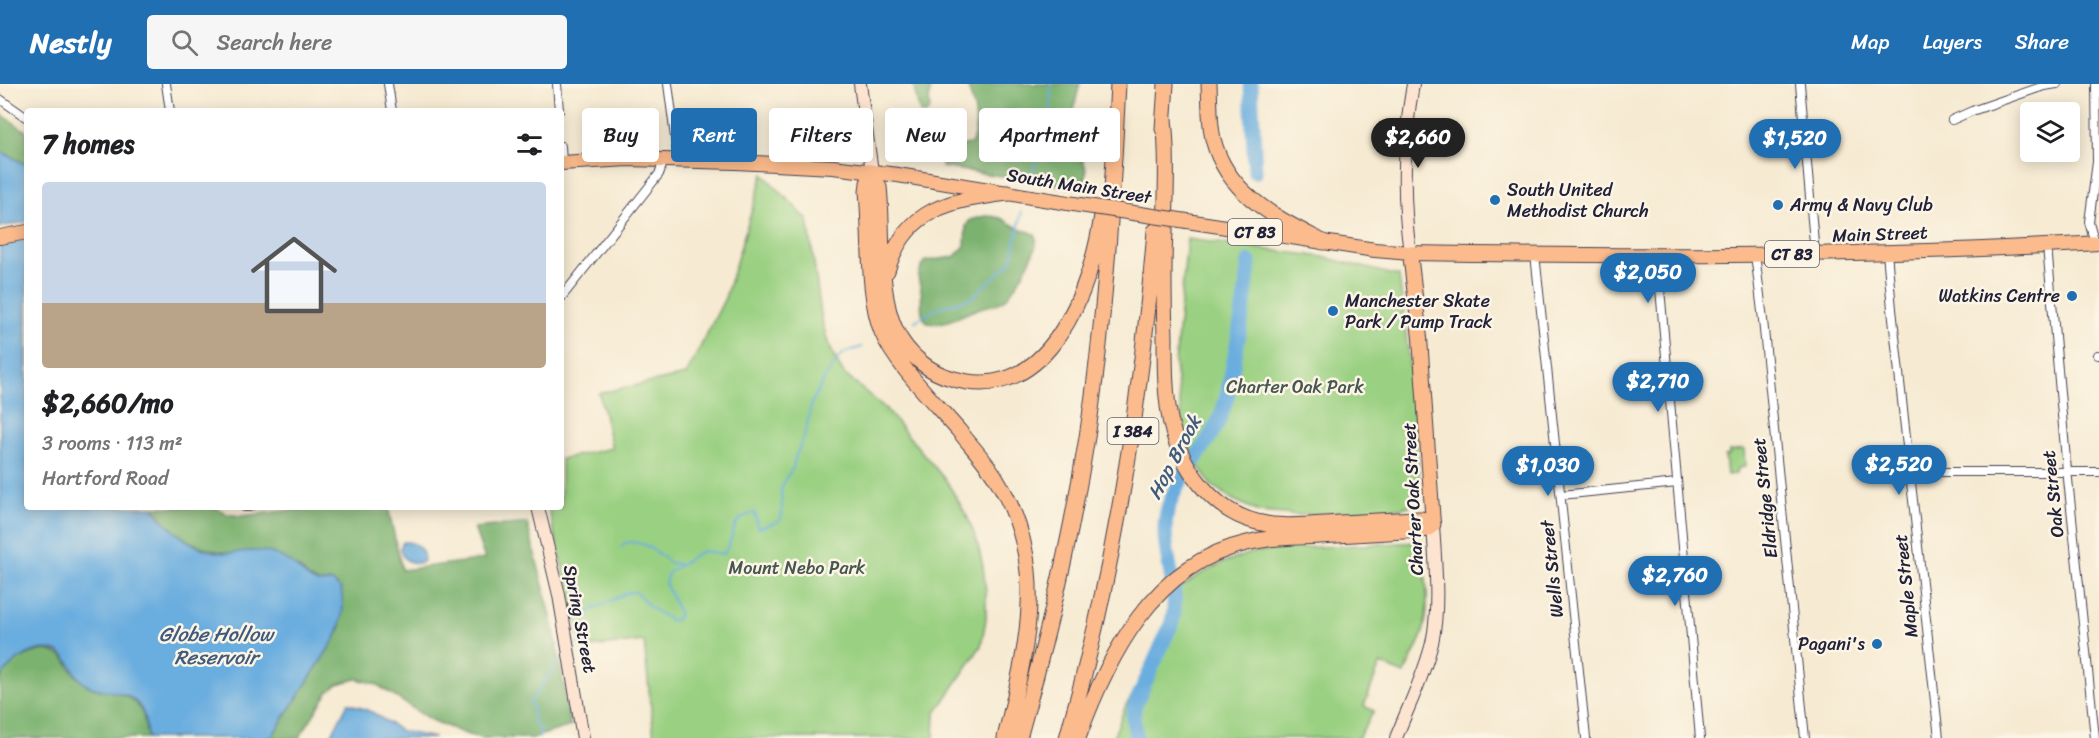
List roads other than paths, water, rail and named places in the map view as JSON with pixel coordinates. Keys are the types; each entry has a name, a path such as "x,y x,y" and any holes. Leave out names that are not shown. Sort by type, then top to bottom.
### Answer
{"highway":[{"name":"I 384","path":"1117,108 1118,84"},
{"name":"I 384","path":"1067,738 1105,583 1131,445 1150,291 1166,84"},
{"path":"1209,84 1213,139 1222,162 1232,178 1262,208 1323,242"},
{"path":"1078,738 1092,699 1114,655 1137,620 1161,591 1188,568 1215,554 1256,541 1287,537 1421,530 1428,529 1433,524 1420,519 1301,525 1267,524 1247,519 1230,510 1212,497 1200,484 1183,455 1172,425 1167,392 1164,276 1167,167 1164,119"},
{"path":"872,172 879,187 885,288 889,312 899,337 916,358 936,372 956,380 983,382 1005,378 1032,364 1051,346 1066,326 1087,279 1099,232 1108,162"},
{"name":"I 384","path":"1019,738 1060,576 1087,436 1102,312 1113,162"},
{"path":"872,172 867,192 873,297 881,330 897,359 980,455 996,479 1012,512 1022,541 1029,582 1030,615 1025,654 1005,738"},
{"path":"885,288 888,268 897,246 909,229 924,216 954,201 1008,193"}],"main road":[{"path":"860,84 872,172"},
{"path":"1410,253 1403,169 1413,84"},
{"name":"South Main Street","path":"564,163 610,159 671,160"},
{"name":"South Main Street","path":"723,162 802,165 872,172 1187,222 1375,250 1410,253"},
{"path":"0,237 24,233"},
{"name":"Main Street","path":"1410,253 1815,254 2097,243"},
{"name":"Charter Oak Street","path":"1396,738 1433,637 1435,590 1433,524 1421,350 1410,253"},
{"name":"Spring Street","path":"539,510 559,595 583,738"}],"street":[{"path":"166,84 170,108"},
{"path":"388,84 392,108"},
{"path":"557,84 559,108"},
{"path":"564,294 671,160 668,84"},
{"path":"1800,84 1815,254"},
{"path":"1952,120 2044,86 2057,84"},
{"path":"2096,84 2097,162 2089,222 2097,243"},
{"path":"0,99 24,116"},
{"name":"Oak Street","path":"2047,246 2067,472 2095,738"},
{"name":"Maple Street","path":"1887,252 1939,738"},
{"name":"Wells Street","path":"1535,254 1586,738"},
{"name":"Eldridge Street","path":"1755,254 1805,738"},
{"path":"1657,255 1700,738"},
{"path":"1910,472 2099,472"},
{"path":"1561,495 1677,483"}],"water":[{"path":"0,151 24,163 24,223 0,227"},
{"name":"Globe Hollow Reservoir","path":"24,241 24,510 155,510 176,532 206,550 228,553 268,552 289,562 312,581 333,582 341,589 342,615 335,639 271,738 148,738 144,715 133,699 85,684 78,678 63,655 45,649 19,659 0,679 0,245"},
{"path":"403,542 418,546 424,561 413,563 407,560 400,548"},
{"path":"348,703 372,712 401,731 435,738 333,738 331,736"}],"waterway":[{"path":"1031,177 1050,111 1051,84"},
{"name":"Hop Brook","path":"1251,84 1255,172"},
{"path":"915,321 940,307 971,298 1011,262 1022,211"},
{"name":"Hop Brook","path":"1136,738 1133,716 1135,705 1171,625 1174,611 1173,583 1165,526 1167,512 1177,487 1213,432 1224,408 1240,331 1249,262"},
{"path":"574,646 580,641 590,611 629,592 636,592 650,607 670,620 675,620 679,616 665,583 668,573 703,551 723,554 730,543 736,525 746,516 755,513 759,528 780,521 781,490 793,468 804,437 812,402 840,356 862,347"},
{"path":"621,547 625,543 638,543 650,548 670,563 678,564"},
{"path":"539,738 541,731 534,723 533,708 530,702 559,662"}],"place":[{"name":"South United Methodist Church","path":"1495,200"},
{"name":"Army & Navy Club","path":"1778,205"},
{"name":"Watkins Centre","path":"2072,296"},
{"name":"Manchester Skate Park / Pump Track","path":"1333,311"},
{"name":"Pagani's","path":"1877,644"}],"park label":[{"name":"Charter Oak Park","path":"1295,387"},
{"name":"Mount Nebo Park","path":"797,568"}]}
